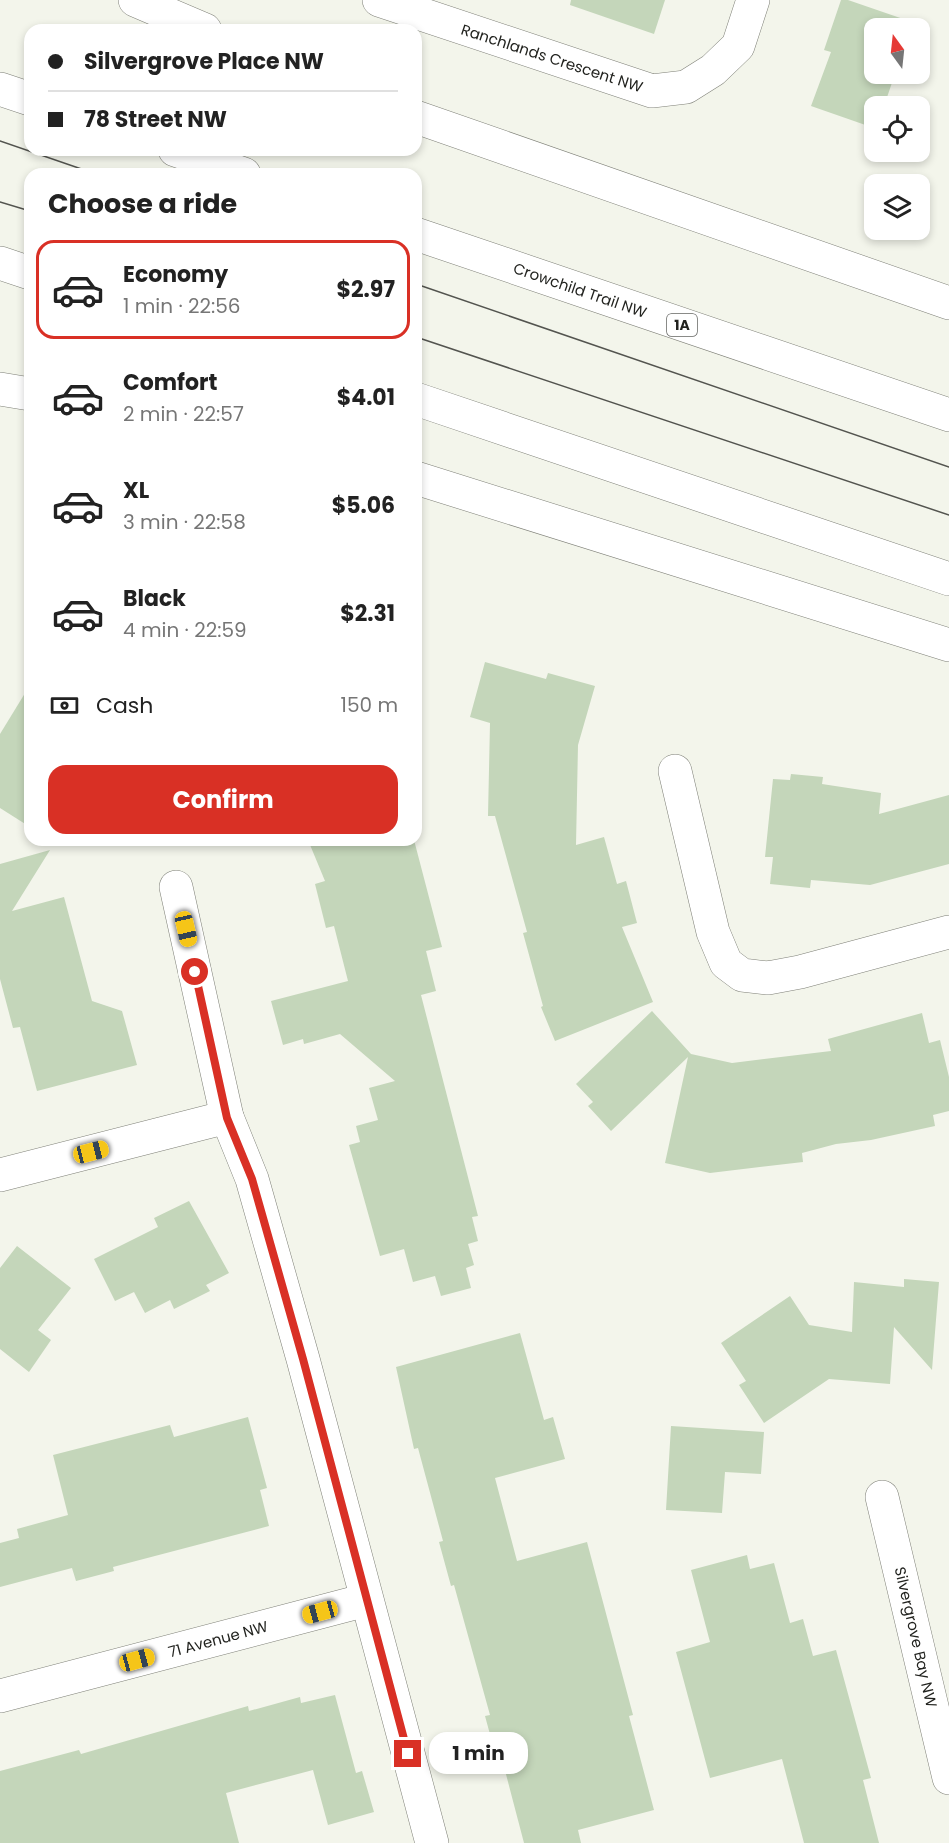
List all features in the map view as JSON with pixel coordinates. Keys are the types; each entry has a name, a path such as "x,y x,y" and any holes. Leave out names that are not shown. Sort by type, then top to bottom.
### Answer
{"main road":[{"path":"135,0 191,24"},
{"name":"Ranchlands Crescent NW","path":"380,0 652,91 686,87 713,70 738,46 753,0"},
{"path":"0,89 24,97"},
{"path":"422,119 949,303"},
{"path":"192,156 226,168"},
{"name":"Crowchild Trail NW","path":"422,236 949,415"},
{"path":"0,263 24,271"},
{"path":"0,390 24,393"},
{"path":"422,401 949,579"},
{"path":"422,480 949,645"},
{"path":"675,771 713,932 726,963 742,975 768,978 800,972 949,932"},
{"path":"176,887 227,1118 252,1179 300,1348 432,1843"},
{"path":"0,1175 227,1118"},
{"name":"Silvergrove Bay NW","path":"882,1497 949,1778"},
{"name":"71 Avenue NW","path":"0,1696 366,1600"}],"building":[{"path":"571,0 665,0 654,34 570,5"},
{"path":"841,0 848,0 900,18 864,18 864,84 892,84 887,96 864,96 864,125 811,106 831,52 824,50"},
{"path":"485,662 546,679 548,673 595,686 578,745 576,845 604,837 617,884 626,881 637,923 622,927 653,1002 555,1041 541,1007 543,1006 523,933 527,932 495,816 488,816 490,723 470,717"},
{"path":"24,695 24,823 0,808 0,734"},
{"path":"791,774 823,777 822,784 881,793 879,814 949,795 949,864 870,885 811,880 810,888 770,884 773,857 765,857 773,779 790,780"},
{"path":"310,846 416,846 442,947 426,951 436,991 421,995 478,1216 472,1217 478,1241 468,1244 474,1265 466,1268 471,1288 441,1296 435,1276 413,1282 404,1249 380,1256 349,1145 360,1142 356,1126 378,1120 369,1088 395,1081 340,1034 304,1044 303,1039 283,1045 271,1001 348,981 334,926 326,928 315,884 325,881"},
{"path":"50,850 12,911 64,897 92,1001 122,1011 137,1065 37,1091 20,1027 13,1028 0,979 0,864"},
{"path":"652,1011 691,1054 732,1063 831,1051 828,1039 922,1013 929,1043 940,1040 949,1077 949,1111 933,1115 935,1126 871,1140 836,1144 802,1153 803,1162 710,1173 665,1163 688,1057 611,1131 588,1106 593,1102 576,1084"},
{"path":"189,1201 229,1273 206,1285 210,1291 174,1309 170,1300 145,1313 134,1292 115,1301 94,1259 158,1227 154,1218"},
{"path":"17,1246 71,1288 38,1330 51,1340 29,1372 0,1349 0,1268"},
{"path":"904,1279 939,1282 932,1370 894,1327 890,1384 829,1379 764,1423 739,1385 746,1381 721,1343 790,1296 809,1325 852,1332 854,1282 904,1287"},
{"path":"520,1333 544,1420 553,1417 565,1459 495,1478 517,1561 587,1542 633,1715 629,1716 654,1810 578,1830 581,1843 524,1843 502,1759 497,1760 485,1716 490,1715 454,1585 451,1586 439,1542 443,1541 418,1448 414,1449 396,1367"},
{"path":"248,1417 267,1488 260,1490 269,1526 113,1567 114,1571 76,1581 72,1568 0,1587 0,1543 19,1538 17,1529 68,1515 53,1455 170,1425 174,1437"},
{"path":"671,1426 764,1432 761,1474 725,1472 722,1513 666,1510"},
{"path":"747,1555 750,1569 774,1563 790,1623 803,1619 813,1656 836,1650 871,1778 863,1780 879,1843 804,1843 782,1759 710,1778 676,1652 710,1642 691,1570"},
{"path":"335,1695 356,1773 362,1771 374,1812 328,1825 313,1770 226,1793 239,1843 0,1843 0,1771 79,1750 81,1754 248,1706 249,1711 300,1697 301,1703"}],"tram line":[{"path":"0,141 24,149"},
{"path":"44,156 79,168"},
{"path":"0,202 24,209"},
{"path":"422,286 949,467"},
{"path":"422,339 949,515"}],"route":[{"path":"195,972 227,1118 252,1179 303,1359 408,1754"}]}
